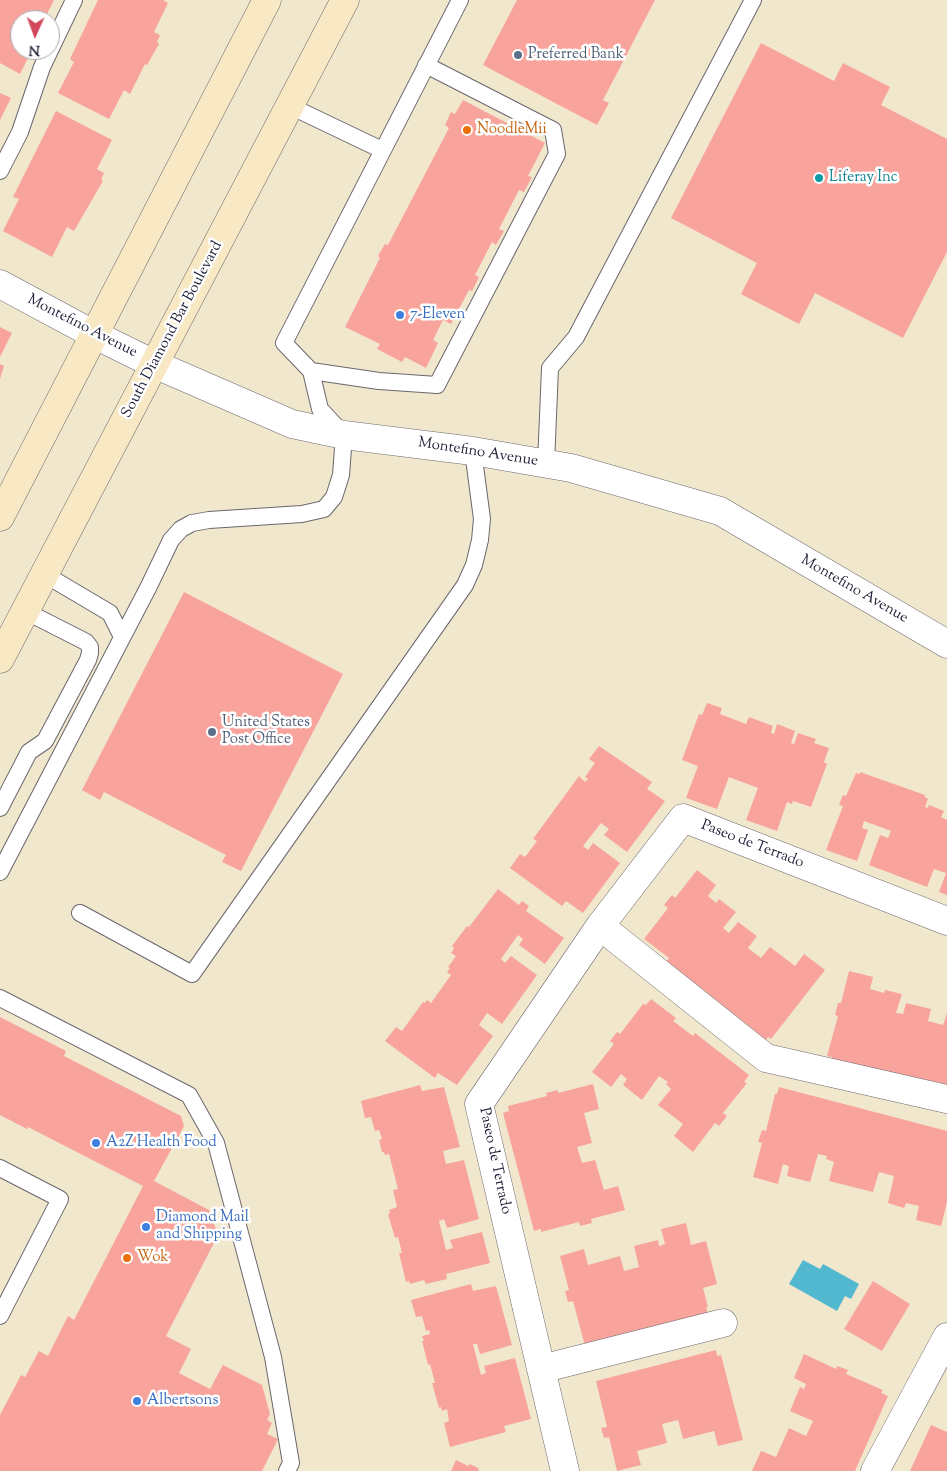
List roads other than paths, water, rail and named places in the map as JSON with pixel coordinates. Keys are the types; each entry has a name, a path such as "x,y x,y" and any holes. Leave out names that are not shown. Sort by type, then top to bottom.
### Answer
{"main road":[{"path":"0,517 267,0"},
{"name":"South Diamond Bar Boulevard","path":"0,659 345,0"}],"street":[{"name":"Montefino Avenue","path":"0,284 154,364 292,424 344,435 473,450 570,468 720,511 947,644"},
{"name":"Paseo de Terrado","path":"565,1471 479,1104 600,926 683,818 947,921"},
{"path":"600,926 766,1058 947,1099"},
{"path":"541,1369 723,1323"},
{"path":"875,1471 944,1349"}],"lane":[{"path":"0,171 20,132 42,68 74,0"},
{"path":"0,872 171,540 181,529 192,523 209,520 302,514 324,509 334,497 338,486 343,456 344,435 320,409 311,371 284,343 460,0"},
{"path":"546,464 550,368 576,337 753,0"},
{"path":"311,371 379,381 437,385 557,154 553,130 426,65"},
{"path":"290,106 382,150"},
{"path":"80,913 192,974 465,585 474,565 480,540 482,519 473,450"},
{"path":"44,574 110,613 122,637"},
{"path":"0,808 30,752 45,741 90,653 90,647 86,642 25,611"},
{"path":"0,998 189,1095 216,1143 273,1357 291,1463 287,1471"},
{"path":"0,1168 60,1199 0,1316"}],"water":[{"path":"803,1260 820,1269 823,1264 859,1284 851,1299 845,1296 837,1311 789,1284"}],"place":[{"name":"Preferred Bank","path":"518,55"},
{"name":"NoodleMii","path":"467,130"},
{"name":"Liferay Inc","path":"819,178"},
{"name":"7-Eleven","path":"400,315"},
{"name":"United States Post Office","path":"212,732"},
{"name":"A2Z Health Food","path":"96,1143"},
{"name":"Diamond Mail and Shipping","path":"146,1227"},
{"name":"Wok","path":"127,1258"},
{"name":"Albertsons","path":"137,1401"}]}
